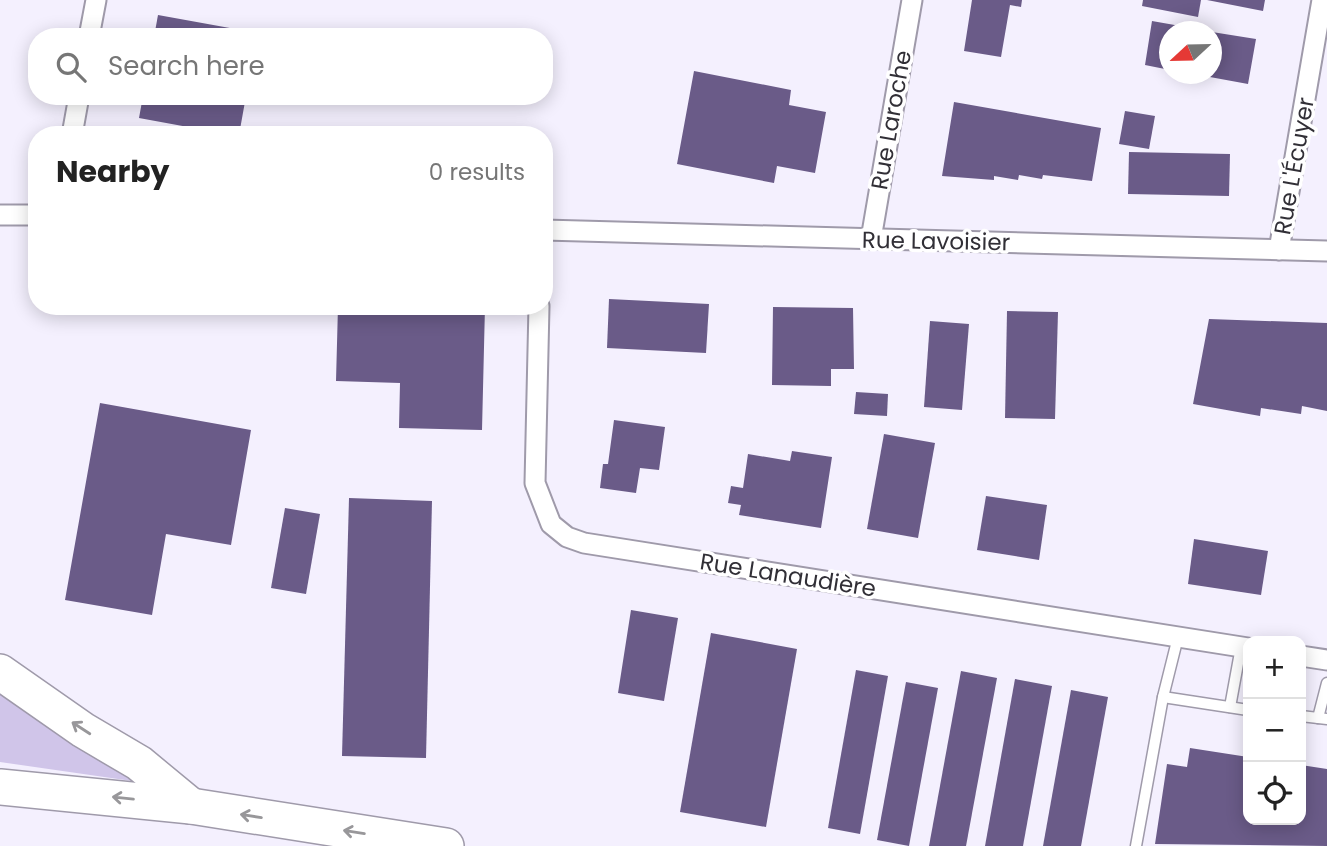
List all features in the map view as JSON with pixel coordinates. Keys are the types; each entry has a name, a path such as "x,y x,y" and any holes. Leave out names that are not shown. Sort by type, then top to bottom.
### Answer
{"highway":[{"path":"0,672 83,730 139,763 191,806"},
{"path":"0,786 191,806 446,846"}],"street":[{"path":"91,28 96,0"},
{"name":"Rue Laroche","path":"871,239 912,0"},
{"name":"Rue L'Écuyer","path":"1279,250 1322,0"},
{"path":"74,126 77,105"},
{"path":"0,215 28,215"},
{"name":"Rue Lavoisier","path":"553,230 1327,251"},
{"name":"Rue Lanaudière","path":"539,315 535,483 551,524 567,537 598,545 1243,647"},
{"path":"1306,657 1327,660"}],"lane":[{"path":"1136,846 1163,697 1178,637"},
{"path":"1230,707 1243,655"},
{"path":"1322,719 1327,683"},
{"path":"1163,697 1243,709"}],"shaded area":[{"path":"0,688 132,781 0,762"}],"building":[{"path":"972,0 1022,0 1021,7 1010,5 1001,57 964,51"},
{"path":"1143,0 1201,0 1198,17 1142,6"},
{"path":"1207,0 1265,0 1263,11"},
{"path":"158,15 230,28 156,28"},
{"path":"1152,21 1159,22 1159,68 1145,65"},
{"path":"1222,34 1256,39 1248,84 1222,79"},
{"path":"694,71 791,90 789,105 826,112 815,173 777,166 774,183 677,164"},
{"path":"954,102 1101,128 1092,181 1043,175 1042,179 1019,175 1018,180 994,176 994,180 942,176"},
{"path":"141,105 244,105 241,126 183,126 139,118"},
{"path":"1125,111 1155,116 1149,149 1119,144"},
{"path":"1129,152 1230,154 1229,196 1128,194"},
{"path":"609,299 709,304 706,353 607,348"},
{"path":"773,307 853,308 854,369 831,369 831,386 772,385"},
{"path":"1007,311 1058,312 1055,419 1005,418"},
{"path":"338,315 485,315 482,430 399,428 400,383 336,381"},
{"path":"1209,319 1327,323 1327,411 1302,406 1301,414 1261,408 1260,416 1193,404"},
{"path":"930,321 969,324 962,410 924,407"},
{"path":"856,392 888,394 887,416 854,414"},
{"path":"100,403 251,430 231,545 166,534 152,615 65,600"},
{"path":"614,420 665,427 659,470 640,468 636,493 600,488 603,464 608,464"},
{"path":"884,434 935,443 918,538 867,529"},
{"path":"792,451 832,457 821,528 739,515 741,505 728,503 731,486 743,488 748,454 790,461"},
{"path":"986,496 1047,505 1039,560 977,550"},
{"path":"349,498 432,501 426,758 342,756"},
{"path":"285,508 320,514 306,594 271,588"},
{"path":"1194,539 1268,551 1261,595 1188,584"},
{"path":"631,610 678,618 664,701 618,693"},
{"path":"711,633 797,649 766,827 680,812"},
{"path":"856,670 888,676 860,834 828,828"},
{"path":"961,671 997,678 966,846 929,846"},
{"path":"1015,679 1052,686 1023,846 985,846"},
{"path":"906,682 938,688 909,846 877,840"},
{"path":"1071,690 1108,697 1081,846 1043,846"},
{"path":"1190,748 1243,756 1243,825 1306,825 1306,766 1327,769 1327,846 1155,844 1167,764 1187,767"}]}
